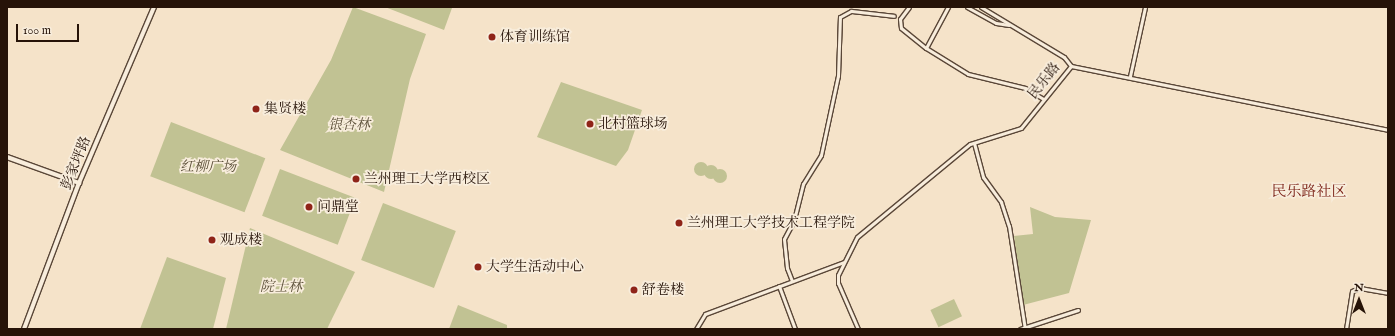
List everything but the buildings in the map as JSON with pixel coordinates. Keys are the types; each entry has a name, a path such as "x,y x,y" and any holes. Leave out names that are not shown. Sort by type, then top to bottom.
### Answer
{"street":[{"name":"彭家坪路","path":"24,329 79,183 154,7"},
{"path":"909,7 900,19 901,28 926,48 968,74 1026,88 1043,98"},
{"path":"926,48 948,7"},
{"path":"968,7 996,23 1012,26"},
{"path":"981,7 1064,57 1071,66"},
{"path":"1130,76 1145,7"},
{"path":"792,281 787,268 784,239 794,220 803,184 821,155 838,76 840,17 851,11 894,16"},
{"name":"民乐路","path":"858,329 838,283 844,262 865,228 974,143 1021,128 1043,98 1071,66 1130,76 1388,130"},
{"path":"974,143 983,177 1001,202 1009,226 1025,328"},
{"path":"7,157 79,183"},
{"path":"696,329 705,314 844,262"},
{"path":"779,286 795,329"},
{"path":"1346,329 1352,291 1360,288 1388,293"},
{"path":"1020,329 1078,310"}],"green space":[{"name":"银杏林","path":"353,7 426,34 410,79 384,192 280,150 331,60"},
{"path":"385,7 449,7 452,8 444,30"},
{"name":"北村篮球场","path":"561,82 642,110 628,150 616,166 537,137"},
{"name":"红柳广场","path":"171,122 265,158 245,212 150,176"},
{"path":"701,162 706,164 708,169 706,174 701,176 696,174 694,169 696,164"},
{"path":"711,165 716,167 718,172 716,177 711,179 706,177 704,172 706,167"},
{"name":"问鼎堂","path":"280,169 356,198 338,245 262,216"},
{"path":"720,169 725,171 727,176 725,181 720,183 715,181 713,176 715,171"},
{"path":"383,203 456,231 434,288 361,260"},
{"path":"1030,207 1055,217 1091,220 1069,293 1023,305 1014,236 1033,234"},
{"name":"院士林","path":"250,228 355,272 327,329 226,329"},
{"path":"167,257 226,278 213,329 140,329"},
{"path":"954,299 962,316 938,327 930,310"},
{"path":"458,305 507,325 507,329 449,329"}],"place":[{"name":"体育训练馆","path":"492,37"},
{"name":"集贤楼","path":"256,109"},
{"name":"北村篮球场","path":"590,124"},
{"name":"兰州理工大学西校区","path":"356,179"},
{"name":"问鼎堂","path":"309,207"},
{"name":"兰州理工大学技术工程学院","path":"679,223"},
{"name":"观成楼","path":"212,240"},
{"name":"大学生活动中心","path":"478,267"},
{"name":"舒卷楼","path":"634,290"}],"district":[{"name":"民乐路社区","path":"1309,192"}]}
